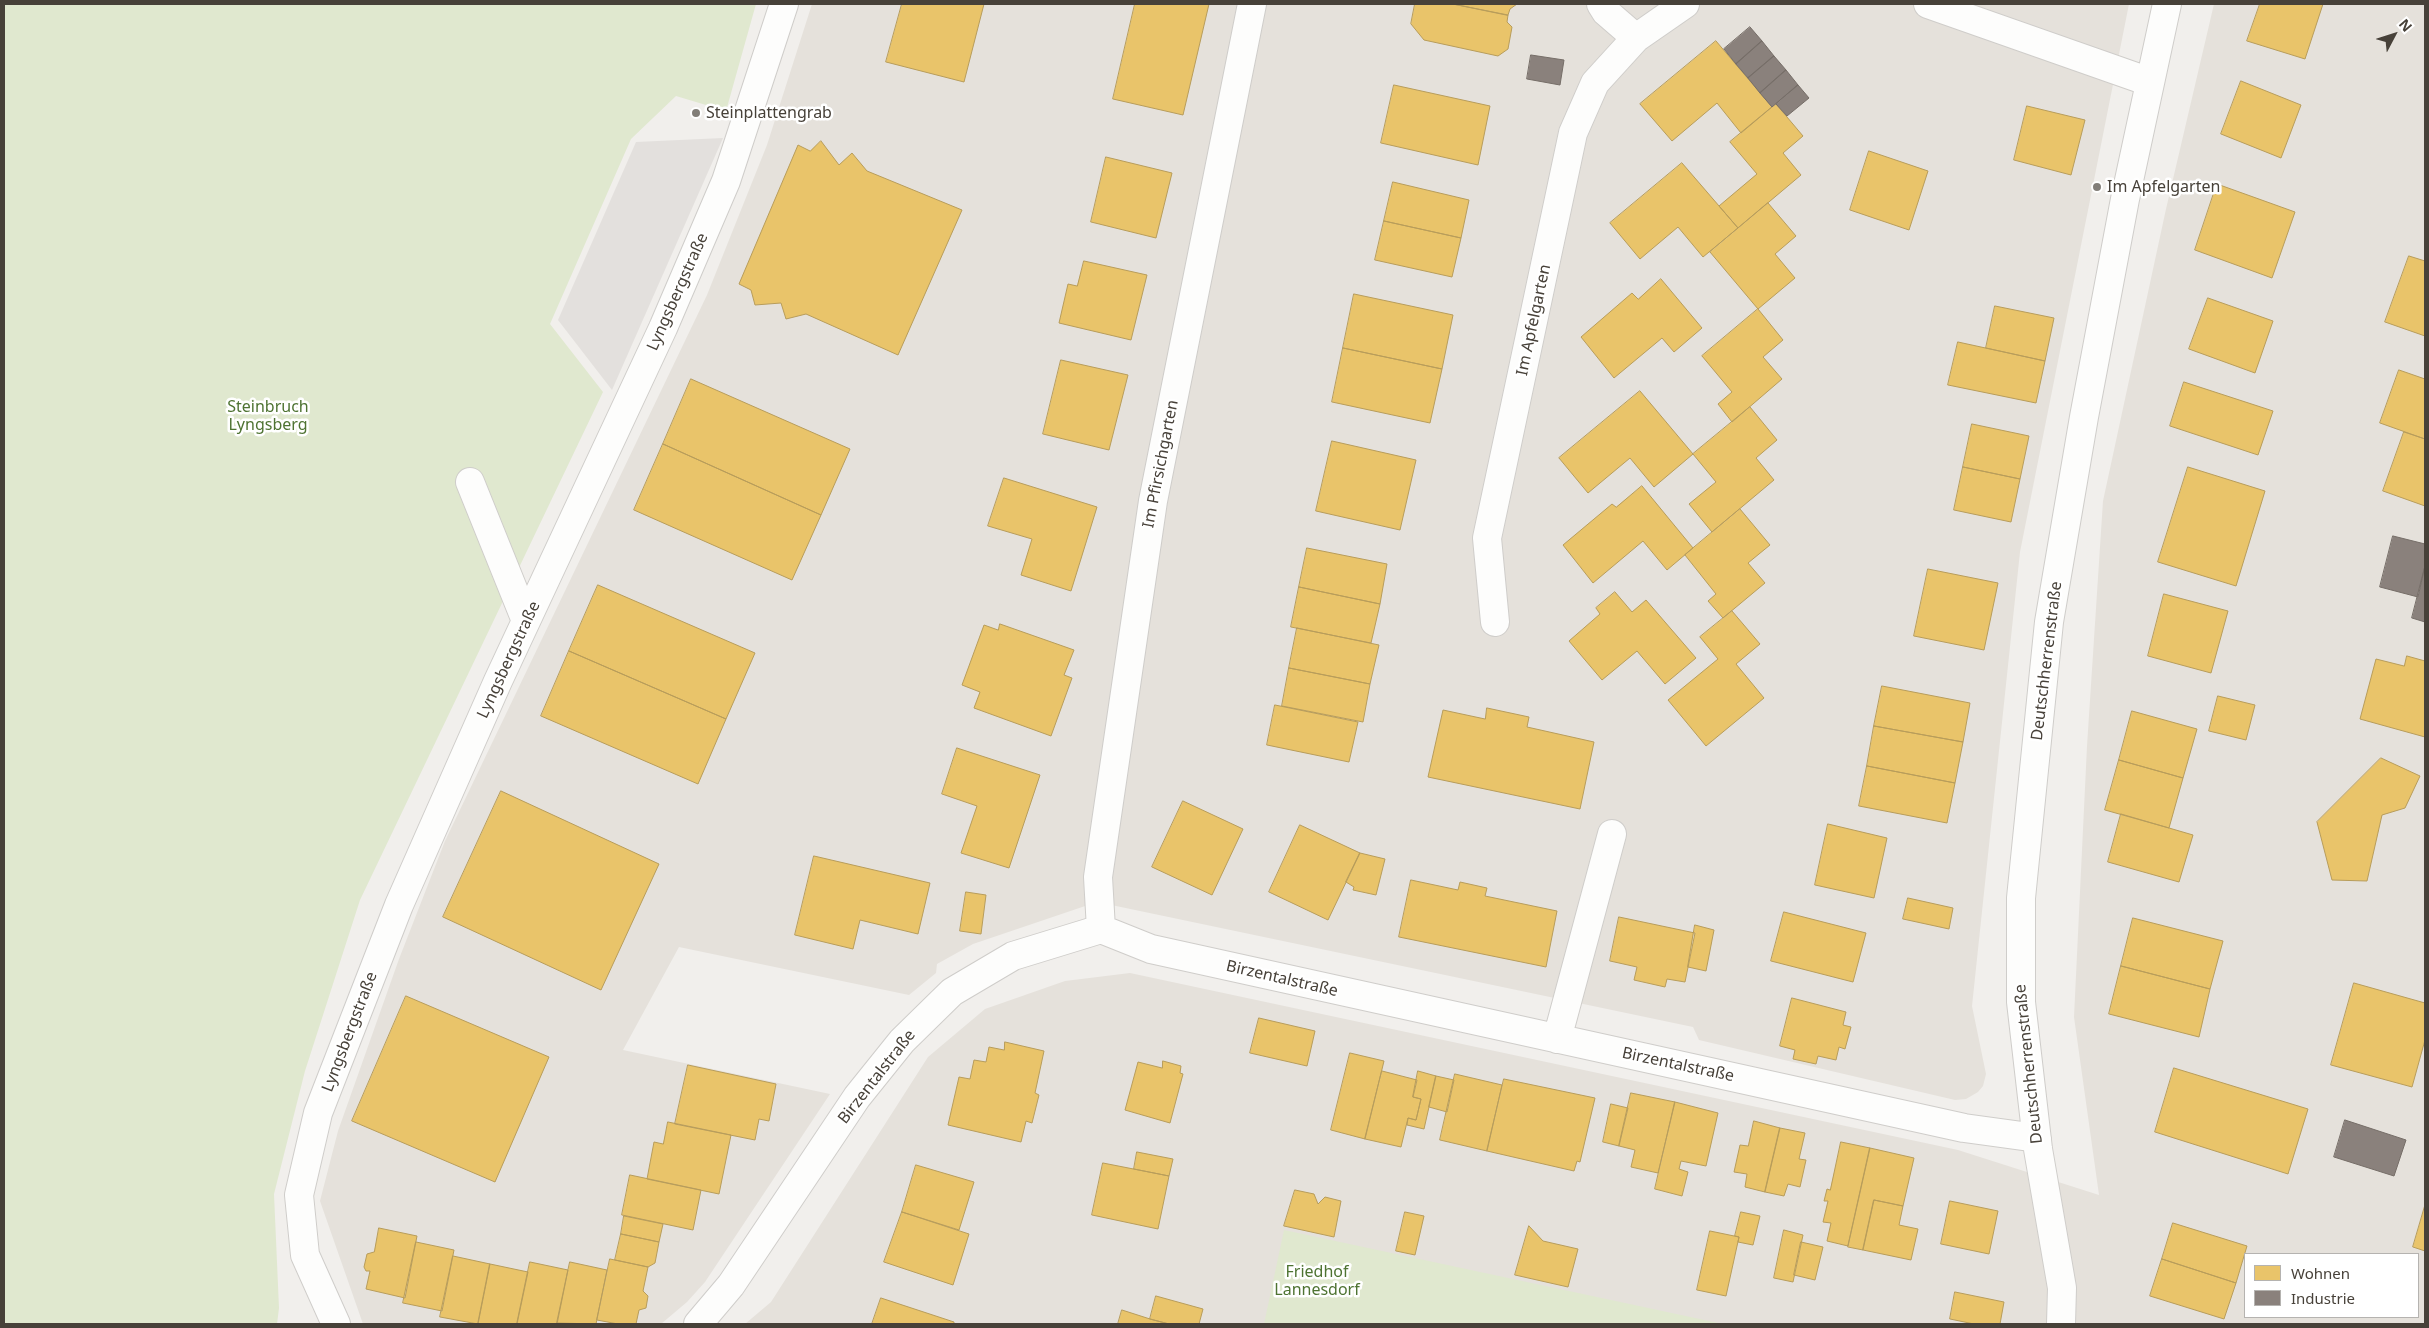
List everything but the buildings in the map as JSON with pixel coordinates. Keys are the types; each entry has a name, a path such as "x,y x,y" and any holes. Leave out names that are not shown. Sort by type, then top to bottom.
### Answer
{"street":[{"name":"Lyngsbergstraße","path":"336,1324 305,1255 299,1195 318,1113 399,905 526,621 663,328 726,181 784,4"},
{"name":"Im Pfirsichgarten","path":"1101,929 1098,877 1153,500 1252,4"},
{"path":"1601,4 1606,12 1636,38"},
{"name":"Im Apfelgarten","path":"1495,622 1487,538 1573,133 1595,83 1636,38 1686,4"},
{"path":"1928,4 2150,82"},
{"name":"Deutschherrenstraße","path":"2061,1324 2062,1288 2037,1138 2021,1002 2021,898 2049,622 2086,407 2167,4"},
{"path":"470,482 526,621"},
{"path":"1557,1039 1612,834"},
{"name":"Birzentalstraße","path":"698,1324 731,1285 857,1097 902,1041 952,992 1013,956 1101,929 1151,949 1964,1128 2037,1138"}],"shaded area":[{"path":"812,4 2129,4 2020,552 1972,1006 1986,1074 1983,1086 1978,1092 1966,1099 1955,1100 1699,1040 1693,1027 1097,902 973,944 937,964 936,973 909,995 679,947 623,1050 830,1094 705,1282 687,1302 661,1324 363,1324 320,1201 338,1131 399,959 445,841 707,295 767,145"},
{"path":"2214,4 2425,4 2425,1324 745,1324 771,1302 928,1057 985,1009 1065,981 1130,973 1958,1150 2099,1195 2074,1017 2087,746 2103,501 2166,209"},
{"path":"723,138 612,390 558,320 636,142"}],"green space":[{"name":"Steinbruch Lyngsberg","path":"4,4 756,4 726,111 676,96 631,139 550,324 603,392 360,900 305,1071 274,1194 279,1308 277,1324 4,1324"},
{"name":"Friedhof Lannesdorf","path":"1284,1230 1723,1324 1264,1324"}],"place":[{"name":"Steinplattengrab","path":"696,113"},
{"name":"Im Apfelgarten","path":"2097,187"}]}
